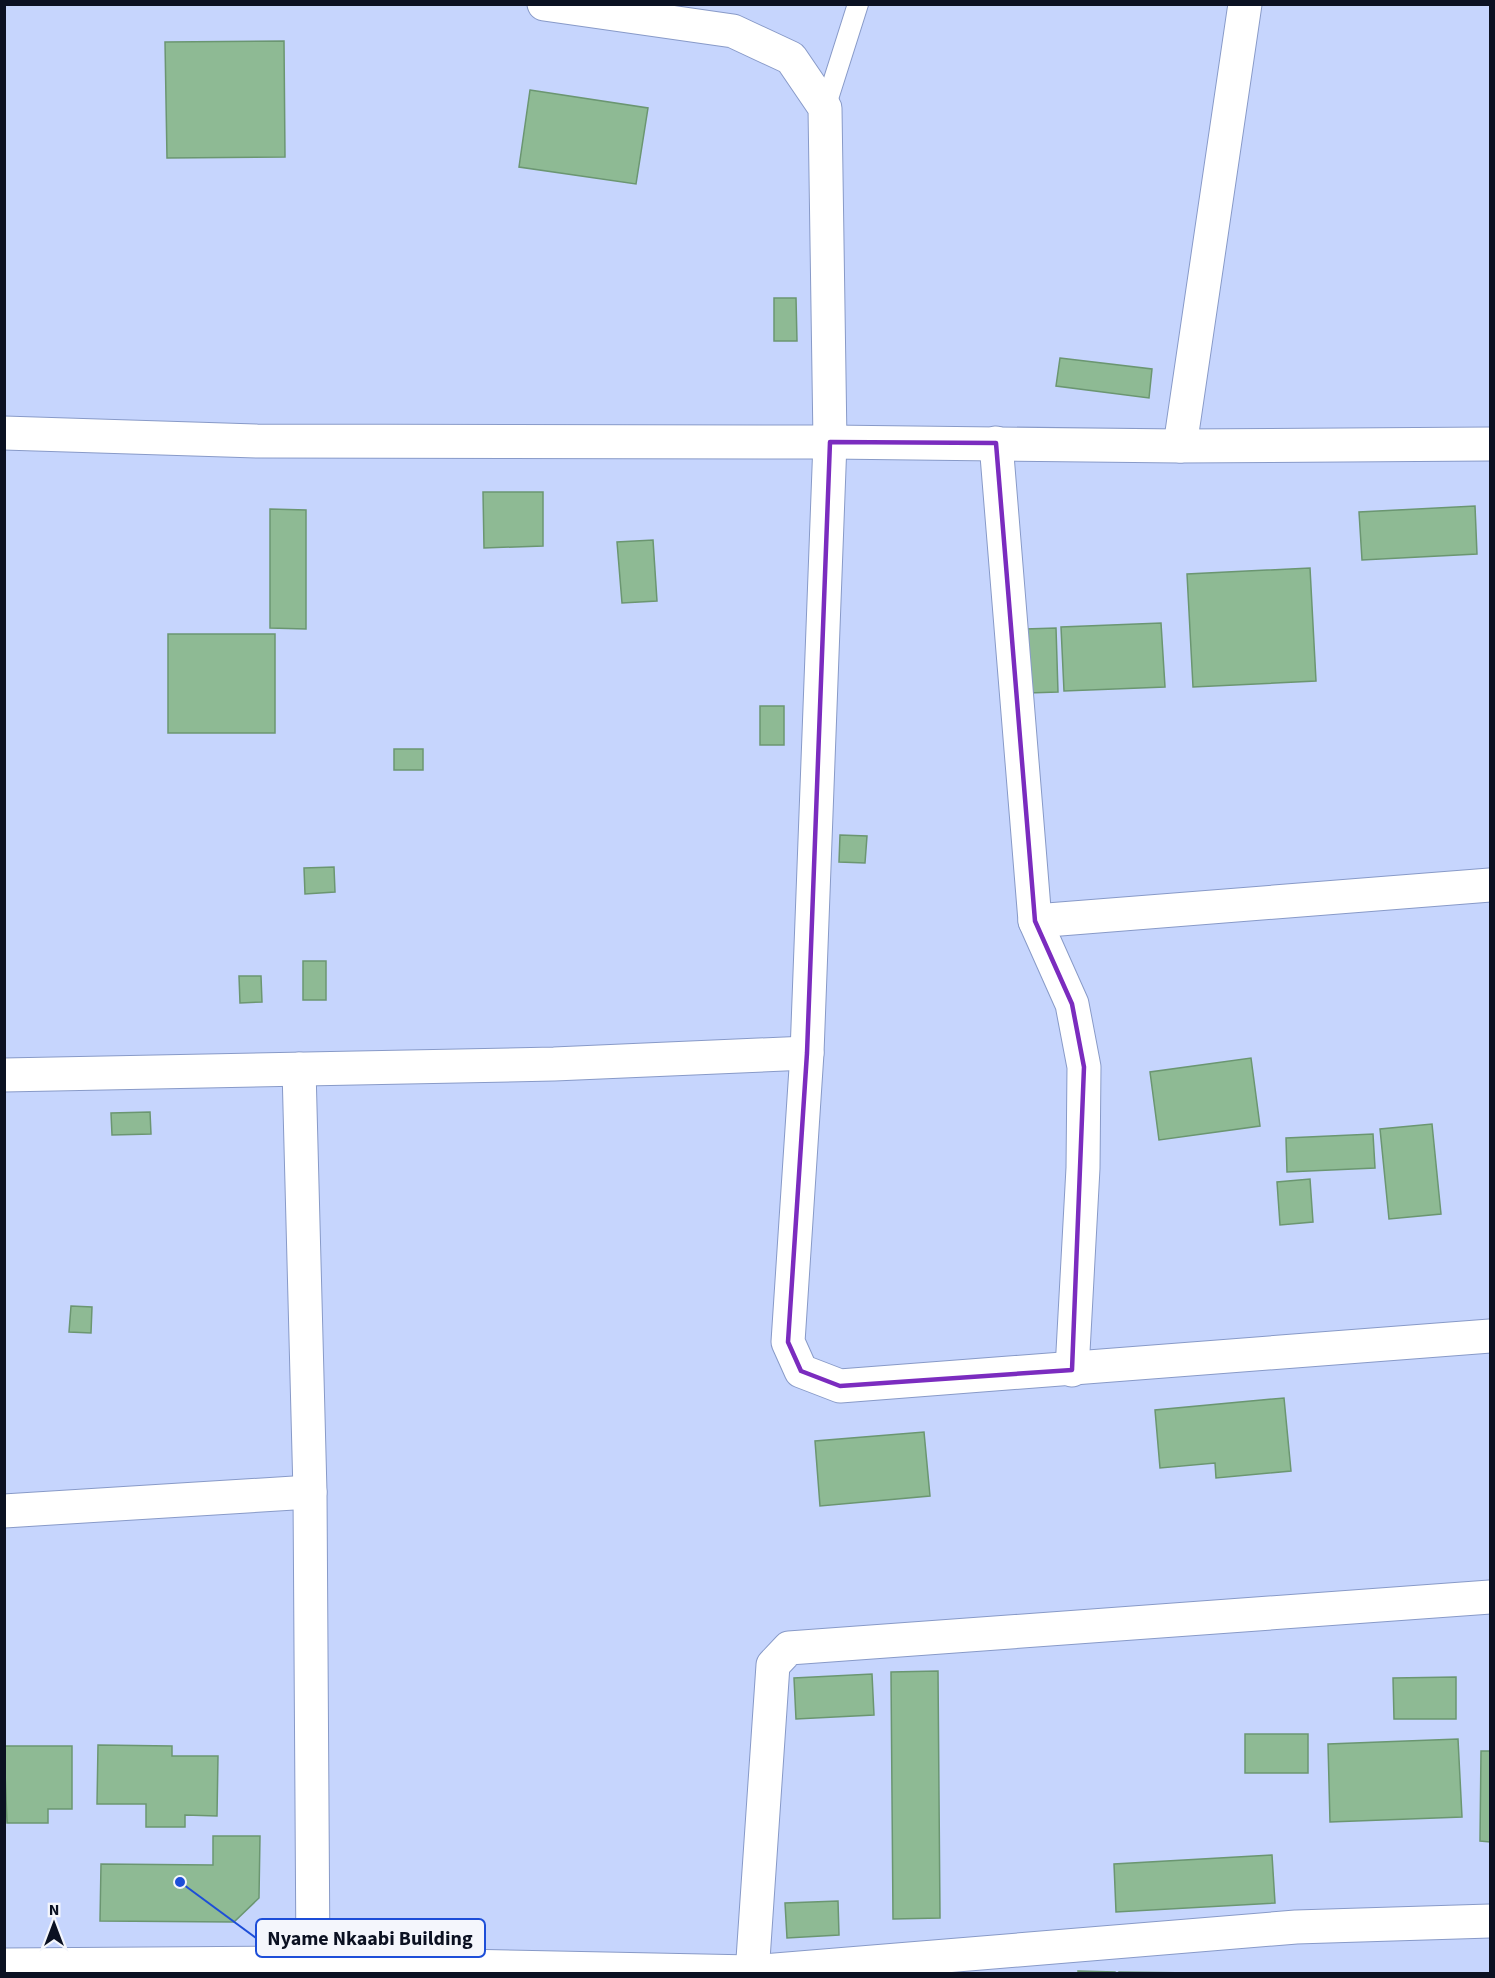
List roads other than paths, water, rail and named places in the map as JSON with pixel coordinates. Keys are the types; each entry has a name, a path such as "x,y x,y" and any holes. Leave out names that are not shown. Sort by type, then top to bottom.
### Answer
{"street":[{"path":"544,4 733,30 790,58 825,108 830,442 807,1053 788,1342 801,1371 840,1386 1072,1370 1491,1336"},
{"path":"1180,446 1245,4"},
{"path":"4,433 257,441 830,442 1180,446 1491,444"},
{"path":"996,444 1035,921 1072,1004 1084,1067 1083,1168 1072,1370"},
{"path":"1035,921 1491,885"},
{"path":"4,1075 554,1064 807,1053"},
{"path":"299,1069 310,1492 313,1963"},
{"path":"4,1511 310,1492"},
{"path":"752,1973 773,1665 789,1648 1491,1597"},
{"path":"4,1965 313,1963 752,1973 1296,1927 1491,1921"}],"lane":[{"path":"825,108 858,4"}],"place":[{"name":"Nyame Nkaabi Building","path":"180,1882"}]}
